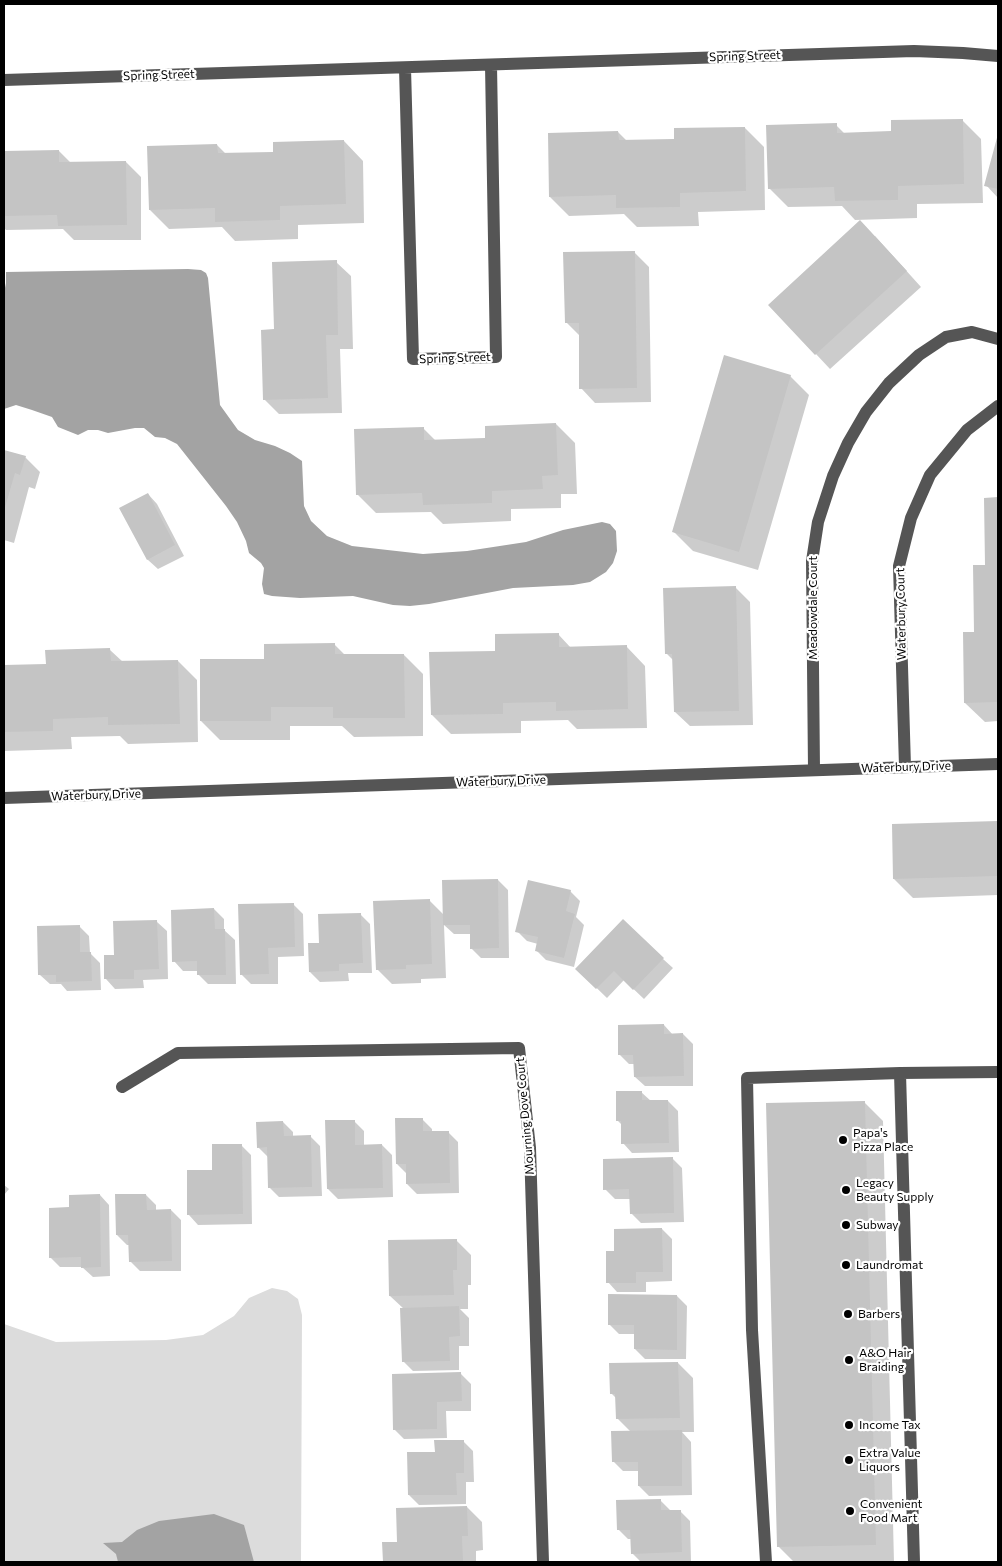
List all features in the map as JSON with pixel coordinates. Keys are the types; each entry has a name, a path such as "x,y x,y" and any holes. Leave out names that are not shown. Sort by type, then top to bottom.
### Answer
{"street":[{"name":"Spring Street","path":"4,80 914,51 998,56"},
{"name":"Spring Street","path":"405,68 414,359 496,357 491,65"},
{"name":"Meadowdale Court","path":"814,770 812,561 818,522 833,476 848,443 866,412 890,382 919,355 946,337 972,332 998,339"},
{"name":"Waterbury Court","path":"905,767 899,566 911,518 930,475 967,430 998,406"},
{"name":"Waterbury Drive","path":"4,798 998,764"},
{"name":"Mourning Dove Court","path":"122,1087 178,1053 519,1048 530,1148 543,1562"},
{"path":"766,1562 752,1330 747,1078 998,1072"},
{"path":"900,1073 914,1562"}],"shaded area":[{"path":"201,270 206,273 208,278 220,405 238,430 255,440 290,453 302,461 304,506 311,521 327,536 352,546 423,554 467,551 526,542 563,530 602,522 610,524 616,531 617,551 613,563 606,572 590,582 573,585 513,588 410,606 393,605 353,596 300,598 264,594 262,584 264,568 249,553 246,541 237,522 226,506 177,444 165,438 155,437 144,428 108,433 88,430 78,435 58,427 52,417 16,405 4,409 4,293 6,272"},
{"path":"272,1288 287,1291 298,1299 302,1315 301,1562 4,1562 4,1324 56,1342 166,1340 203,1335 234,1316 249,1298"},
{"path":"214,1514 244,1525 254,1562 118,1562 116,1554 103,1543 122,1542 137,1530 159,1521"}],"building":[{"path":"963,119 964,184 898,186 898,200 835,201 834,187 768,189 766,125 837,123 837,133 891,131 891,120"},
{"path":"745,127 746,191 680,193 680,207 616,208 616,195 549,197 548,133 618,131 619,140 674,139 674,128"},
{"path":"998,134 998,189 984,186"},
{"path":"344,140 346,204 280,206 280,220 215,222 215,208 149,210 147,146 217,144 218,153 273,152 273,142"},
{"path":"59,150 59,162 126,161 127,225 58,226 57,215 4,216 4,151"},
{"path":"860,220 907,271 815,355 768,305"},
{"path":"635,251 637,388 579,389 579,323 565,323 563,252"},
{"path":"337,260 338,335 326,335 328,398 263,400 261,330 274,329 272,262"},
{"path":"724,355 791,375 739,552 672,532"},
{"path":"556,423 558,475 542,476 543,489 492,491 492,503 423,505 422,493 356,495 354,429 424,427 424,440 485,438 485,426"},
{"path":"4,450 26,456 20,475 15,473 4,511"},
{"path":"148,493 175,545 147,560 119,508"},
{"path":"998,497 998,702 964,703 963,632 974,632 973,565 985,565 984,498"},
{"path":"736,586 739,711 674,712 672,654 665,654 663,588"},
{"path":"559,633 559,647 627,645 628,709 556,711 556,702 503,703 503,714 431,715 429,652 495,651 495,634"},
{"path":"335,643 335,654 404,654 405,718 333,718 333,707 271,707 271,721 200,721 200,659 264,659 264,644"},
{"path":"110,648 111,661 178,660 180,724 108,725 108,717 53,719 53,731 4,732 4,665 46,664 45,650"},
{"path":"998,821 998,876 893,879 892,824"},
{"path":"498,879 499,948 470,949 470,925 443,925 442,880"},
{"path":"528,880 571,890 566,911 575,914 564,958 535,951 538,937 515,932"},
{"path":"430,899 432,964 406,965 406,969 376,970 373,901"},
{"path":"294,903 295,947 268,948 269,974 240,975 238,904"},
{"path":"214,908 215,929 225,929 226,975 197,975 197,961 172,962 171,910"},
{"path":"361,913 363,963 339,964 339,971 309,972 308,943 319,943 318,914"},
{"path":"623,919 664,958 633,990 614,971 596,989 575,969"},
{"path":"157,920 159,969 134,970 134,979 104,979 104,955 114,955 113,921"},
{"path":"80,925 80,952 91,952 92,981 56,982 56,975 38,975 37,926"},
{"path":"664,1024 664,1034 683,1033 684,1076 634,1077 633,1055 618,1055 618,1025"},
{"path":"616,1091 642,1091 642,1100 668,1100 669,1143 621,1144 621,1121 616,1121"},
{"path":"865,1101 876,1545 777,1547 766,1103"},
{"path":"395,1118 423,1118 423,1131 449,1131 450,1183 406,1184 406,1164 396,1164"},
{"path":"325,1120 355,1120 355,1145 382,1144 383,1188 327,1189"},
{"path":"283,1121 284,1136 311,1135 312,1187 268,1188 267,1147 257,1148 256,1122"},
{"path":"212,1144 242,1144 243,1214 187,1215 187,1170 212,1170"},
{"path":"673,1157 674,1213 630,1214 629,1189 603,1190 603,1159"},
{"path":"100,1194 101,1267 81,1268 81,1257 49,1258 49,1208 69,1207 69,1195"},
{"path":"115,1194 146,1194 147,1210 171,1209 172,1261 129,1262 128,1235 116,1235"},
{"path":"662,1228 663,1272 636,1272 636,1283 606,1283 606,1251 614,1251 614,1229"},
{"path":"457,1239 457,1270 453,1270 454,1295 389,1296 388,1240"},
{"path":"608,1294 677,1295 677,1350 634,1349 634,1325 608,1325"},
{"path":"459,1306 460,1336 449,1337 450,1361 402,1362 400,1308"},
{"path":"678,1362 680,1418 616,1419 615,1394 610,1394 609,1363"},
{"path":"461,1372 462,1401 437,1402 437,1429 393,1430 392,1374"},
{"path":"682,1430 682,1486 638,1486 638,1462 612,1462 611,1431"},
{"path":"434,1440 464,1440 464,1473 456,1473 457,1495 408,1495 407,1452 435,1452"},
{"path":"661,1499 661,1510 681,1510 682,1552 631,1554 630,1530 617,1530 616,1500"},
{"path":"467,1506 468,1536 462,1536 463,1561 383,1562 382,1542 397,1542 396,1508"}],"place":[{"name":"Papa's Pizza Place","path":"843,1140"},
{"name":"Legacy Beauty Supply","path":"846,1190"},
{"name":"Subway","path":"846,1225"},
{"name":"Laundromat","path":"846,1265"},
{"name":"Barbers","path":"848,1314"},
{"name":"A&O Hair Braiding","path":"849,1360"},
{"name":"Income Tax","path":"849,1425"},
{"name":"Extra Value Liquors","path":"849,1460"},
{"name":"Convenient Food Mart","path":"850,1511"}]}
